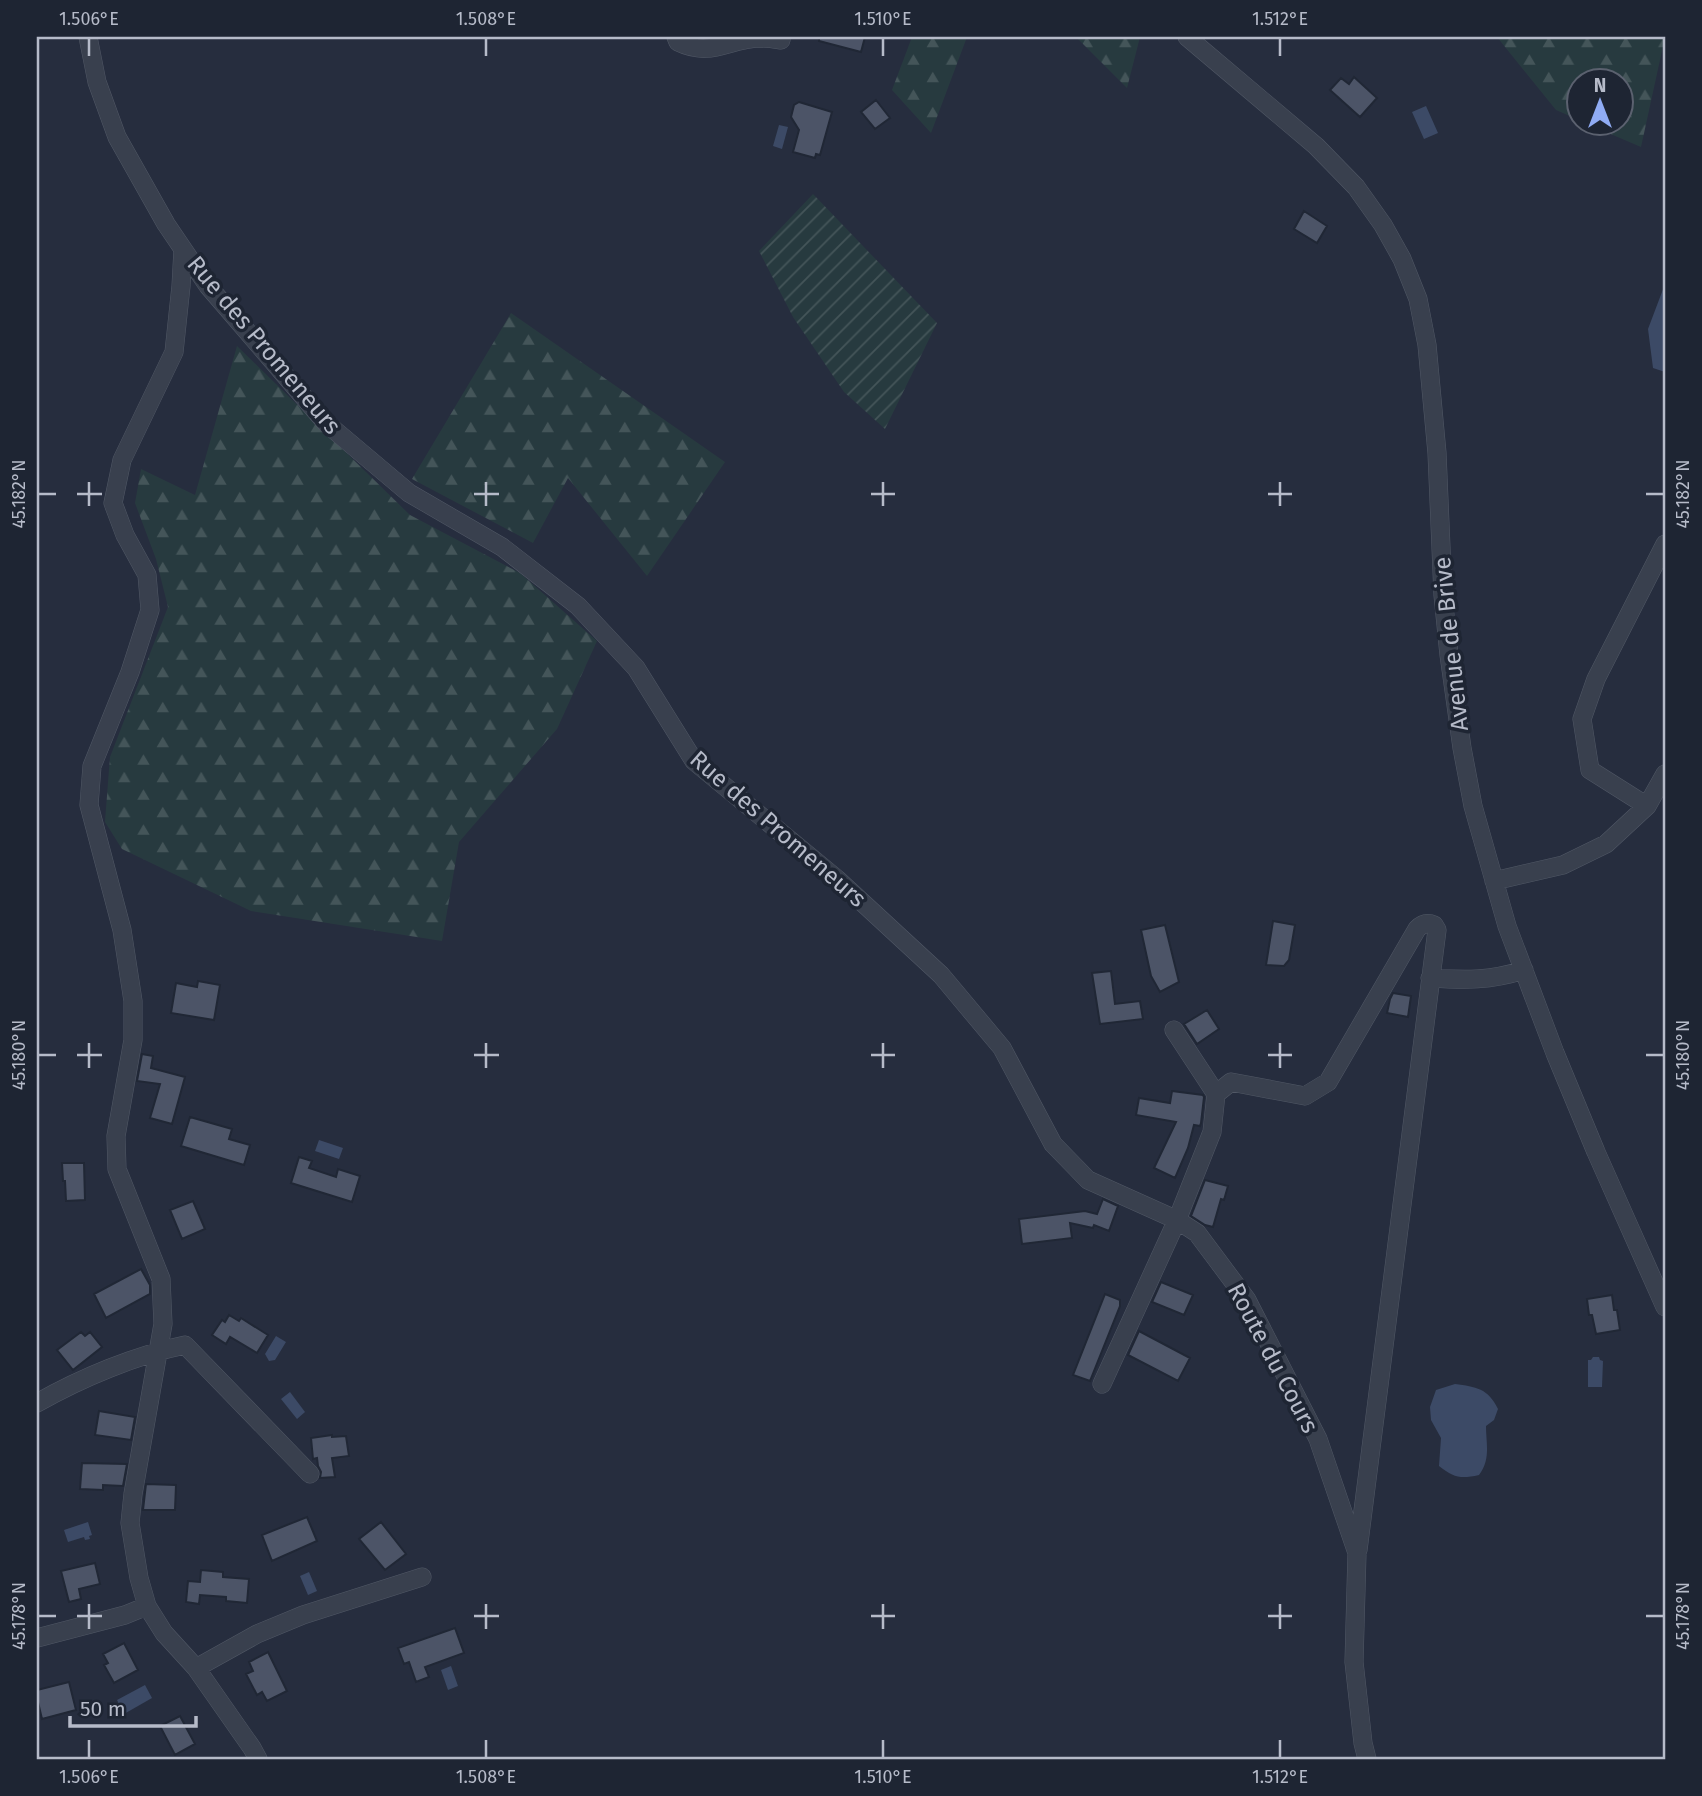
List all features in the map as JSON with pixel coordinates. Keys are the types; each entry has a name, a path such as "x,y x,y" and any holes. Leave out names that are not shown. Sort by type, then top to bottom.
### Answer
{"street":[{"name":"Rue des Promeneurs","path":"88,37 96,82 117,137 166,224 208,286 326,423 409,493 502,547 578,606 636,668 694,761 837,878 941,975 1002,1048 1053,1144 1088,1180 1177,1220"},
{"path":"676,37 678,42 690,48 706,50 758,38 781,40"},
{"name":"Avenue de Brive","path":"1187,37 1316,146 1356,187 1383,225 1402,259 1418,299 1427,345 1437,453 1448,655 1473,806 1507,926 1555,1053 1590,1140 1665,1307"},
{"path":"183,248 174,352 121,460 113,503 125,535 147,575 150,610 130,672 92,766 89,805 121,930 133,1001 133,1040 116,1136 117,1169 161,1279 163,1324 130,1523 139,1578 147,1606 164,1633 196,1668 258,1759"},
{"path":"1647,806 1590,770 1582,719 1596,679 1665,544"},
{"path":"1494,881 1563,865 1606,844 1647,806 1665,774"},
{"name":"Route du Cours","path":"1216,1094 1231,1082 1305,1096 1328,1082 1417,929 1422,924 1434,925 1437,930 1357,1553 1354,1662 1367,1759"},
{"path":"1430,978 1474,981 1524,970"},
{"path":"1102,1384 1177,1220 1212,1132 1216,1094 1174,1030"},
{"name":"Route du Cours","path":"1177,1220 1197,1233 1247,1300 1318,1439 1357,1553"},
{"path":"37,1403 67,1386 158,1351 185,1345 310,1474"},
{"path":"196,1668 257,1634 303,1615 422,1577"},
{"path":"37,1638 125,1615 147,1606"}],"green space":[{"path":"912,37 967,37 931,133 892,90"},
{"path":"1076,37 1140,37 1127,88"},
{"path":"1497,37 1665,37 1641,147 1615,136 1636,136 1636,66 1566,66 1566,114 1556,110"},
{"path":"813,194 937,323 885,429 844,392 793,317 759,251"},
{"path":"511,313 725,462 647,576 568,478 533,543 412,479"},
{"path":"237,346 410,515 520,573 597,641 557,729 459,842 442,941 251,911 122,849 105,822 110,757 168,607 156,559 135,503 141,469 195,495"}],"water":[{"path":"1426,106 1438,133 1424,139 1412,112"},
{"path":"779,125 788,127 782,149 773,146"},
{"path":"1665,284 1665,372 1653,368 1648,329"},
{"path":"319,1140 343,1148 339,1159 315,1151"},
{"path":"276,1336 286,1342 275,1360 269,1361 265,1354"},
{"path":"1599,1357 1603,1361 1602,1387 1588,1387 1588,1360"},
{"path":"1455,1384 1481,1390 1498,1409 1494,1420 1486,1426 1486,1457 1479,1475 1458,1476 1439,1466 1441,1438 1431,1420 1430,1407 1436,1390"},
{"path":"290,1392 305,1412 297,1419 281,1399"},
{"path":"88,1522 92,1535 89,1536 90,1539 85,1540 84,1537 68,1542 64,1530"},
{"path":"309,1572 317,1591 308,1595 300,1576"},
{"path":"451,1666 458,1686 448,1690 441,1670"},
{"path":"145,1685 152,1698 124,1714 117,1700"}],"building":[{"path":"819,37 865,37 861,52 819,41"},
{"path":"1354,77 1377,98 1360,117 1330,90 1341,78 1349,84"},
{"path":"876,100 890,118 875,129 861,112"},
{"path":"799,102 832,112 820,155 816,154 815,158 793,152 799,130 791,117 794,105"},
{"path":"1304,211 1327,226 1317,243 1294,229"},
{"path":"1273,921 1295,925 1289,960 1284,966 1266,965"},
{"path":"1165,925 1179,982 1160,992 1151,976 1141,930"},
{"path":"1111,971 1115,1004 1140,1001 1143,1019 1100,1024 1092,973"},
{"path":"198,981 220,985 214,1020 171,1013 176,983 197,987"},
{"path":"1393,993 1411,996 1408,1017 1387,1013"},
{"path":"1207,1010 1219,1029 1197,1044 1184,1024"},
{"path":"142,1054 153,1056 151,1068 185,1077 172,1124 150,1118 160,1084 137,1081"},
{"path":"1172,1091 1204,1097 1200,1126 1194,1125 1188,1148 1175,1178 1154,1168 1176,1122 1136,1115 1139,1098 1170,1103"},
{"path":"190,1117 232,1129 229,1139 250,1145 244,1165 181,1146"},
{"path":"299,1157 312,1161 309,1168 336,1177 338,1169 360,1176 352,1202 291,1183"},
{"path":"62,1163 84,1163 85,1200 66,1201"},
{"path":"1205,1180 1228,1186 1224,1200 1221,1199 1213,1227 1191,1216"},
{"path":"1103,1199 1118,1206 1109,1231 1094,1225 1093,1228 1070,1223 1072,1238 1022,1244 1019,1219 1085,1211 1097,1214"},
{"path":"193,1201 205,1229 182,1239 170,1210"},
{"path":"141,1269 150,1285 150,1294 106,1318 94,1294"},
{"path":"1161,1282 1193,1295 1184,1315 1152,1302"},
{"path":"1105,1294 1120,1300 1120,1306 1090,1381 1073,1375"},
{"path":"1612,1295 1620,1330 1596,1334 1587,1299"},
{"path":"229,1315 239,1321 241,1318 268,1335 257,1353 230,1337 226,1344 212,1335"},
{"path":"1139,1331 1190,1358 1178,1381 1128,1355"},
{"path":"81,1332 85,1336 90,1332 102,1347 73,1370 57,1350"},
{"path":"99,1411 135,1417 131,1440 95,1435"},
{"path":"346,1436 349,1456 332,1458 335,1477 320,1478 317,1458 313,1459 311,1438"},
{"path":"82,1463 127,1464 123,1486 103,1485 103,1490 80,1489"},
{"path":"146,1484 176,1485 175,1510 143,1510"},
{"path":"307,1517 317,1541 272,1561 262,1535"},
{"path":"381,1522 406,1554 385,1570 359,1539"},
{"path":"95,1563 100,1584 79,1589 81,1599 69,1602 61,1571"},
{"path":"201,1570 223,1572 223,1577 249,1579 247,1603 226,1601 226,1597 200,1595 199,1604 186,1602 188,1581 200,1582"},
{"path":"455,1628 464,1653 425,1667 429,1677 416,1682 409,1662 404,1664 398,1648"},
{"path":"124,1643 138,1670 114,1683 104,1665 108,1663 103,1654"},
{"path":"268,1652 287,1691 267,1701 262,1692 257,1695 246,1674 253,1671 249,1662"},
{"path":"69,1682 76,1710 42,1719 37,1690"},
{"path":"180,1716 195,1744 175,1755 160,1726"}]}
